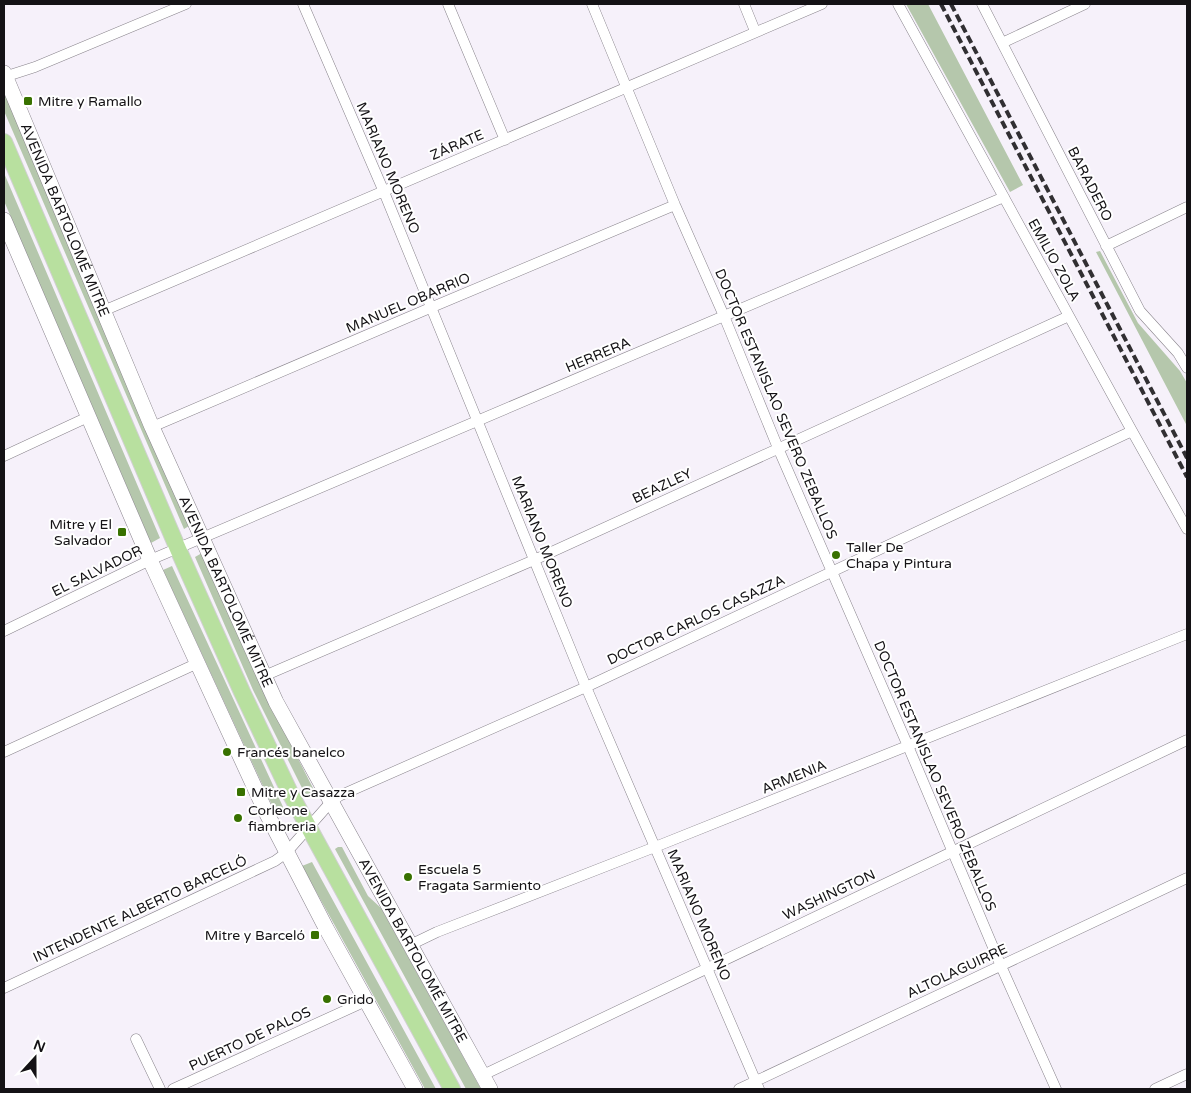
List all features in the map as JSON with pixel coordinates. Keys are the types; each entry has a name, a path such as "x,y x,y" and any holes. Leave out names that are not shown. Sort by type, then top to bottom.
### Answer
{"main road":[{"name":"AVENIDA BARTOLOMÉ MITRE","path":"4,142 178,549 242,692 291,795 452,1089"}],"street":[{"path":"4,75 34,67 186,4"},
{"name":"MARIANO MORENO","path":"303,4 384,192 586,687 758,1085"},
{"path":"448,4 505,140"},
{"name":"DOCTOR ESTANISLAO SEVERO ZEBALLOS","path":"592,4 778,448 908,746 1001,966 1056,1089"},
{"path":"744,4 755,32"},
{"name":"ZÁRATE","path":"104,312 822,4"},
{"name":"EMILIO ZOLA","path":"898,4 1187,529"},
{"name":"BARADERO","path":"982,4 1140,312 1178,354 1187,368"},
{"path":"1002,43 1085,4"},
{"name":"AVENIDA BARTOLOMÉ MITRE","path":"4,75 152,427 276,702 330,803 490,1089"},
{"name":"HERRERA","path":"203,539 1004,196"},
{"name":"MANUEL OBARRIO","path":"152,427 675,205"},
{"path":"1106,246 1187,207"},
{"path":"4,220 150,560 286,853 415,1089"},
{"name":"BEAZLEY","path":"264,676 534,560 1069,316"},
{"path":"4,456 88,417"},
{"name":"DOCTOR CARLOS CASAZZA","path":"286,853 330,803 339,796 586,687 1132,432"},
{"name":"EL SALVADOR","path":"4,631 150,560 203,539"},
{"name":"ARMENIA","path":"410,945 437,932 655,847 1187,634"},
{"path":"4,752 198,663"},
{"name":"WASHINGTON","path":"483,1076 1187,740"},
{"name":"INTENDENTE ALBERTO BARCELÓ","path":"4,988 275,861 286,853"},
{"name":"ALTOLAGUIRRE","path":"739,1089 758,1085 1001,966 1187,878"},
{"name":"PUERTO DE PALOS","path":"174,1089 366,1001"},
{"path":"136,1039 160,1089"},
{"path":"1154,1089 1187,1074"}],"green space":[{"path":"906,4 928,4 1023,185 1010,192"},
{"path":"4,89 189,526 184,529 4,111"},
{"path":"4,173 160,538 151,543 4,201"},
{"path":"1100,251 1138,323 1180,371 1187,383 1187,426 1096,252"},
{"path":"202,553 261,686 315,792 307,798 253,690 195,557"},
{"path":"172,566 284,809 276,814 163,570"},
{"path":"342,847 368,896 381,908 481,1089 466,1089 335,849"},
{"path":"312,862 436,1089 425,1089 302,866"}],"railway":[{"path":"941,4 1187,477"},
{"path":"951,4 1187,458"}],"place":[{"name":"Mitre y Ramallo","path":"28,101"},
{"name":"Mitre y El Salvador","path":"122,532"},
{"name":"Taller De Chapa y Pintura","path":"836,555"},
{"name":"Francés banelco","path":"227,752"},
{"name":"Mitre y Casazza","path":"241,792"},
{"name":"Corleone fiambreria","path":"238,818"},
{"name":"Escuela 5 Fragata Sarmiento","path":"408,877"},
{"name":"Mitre y Barceló","path":"315,935"},
{"name":"Grido","path":"327,999"}]}
